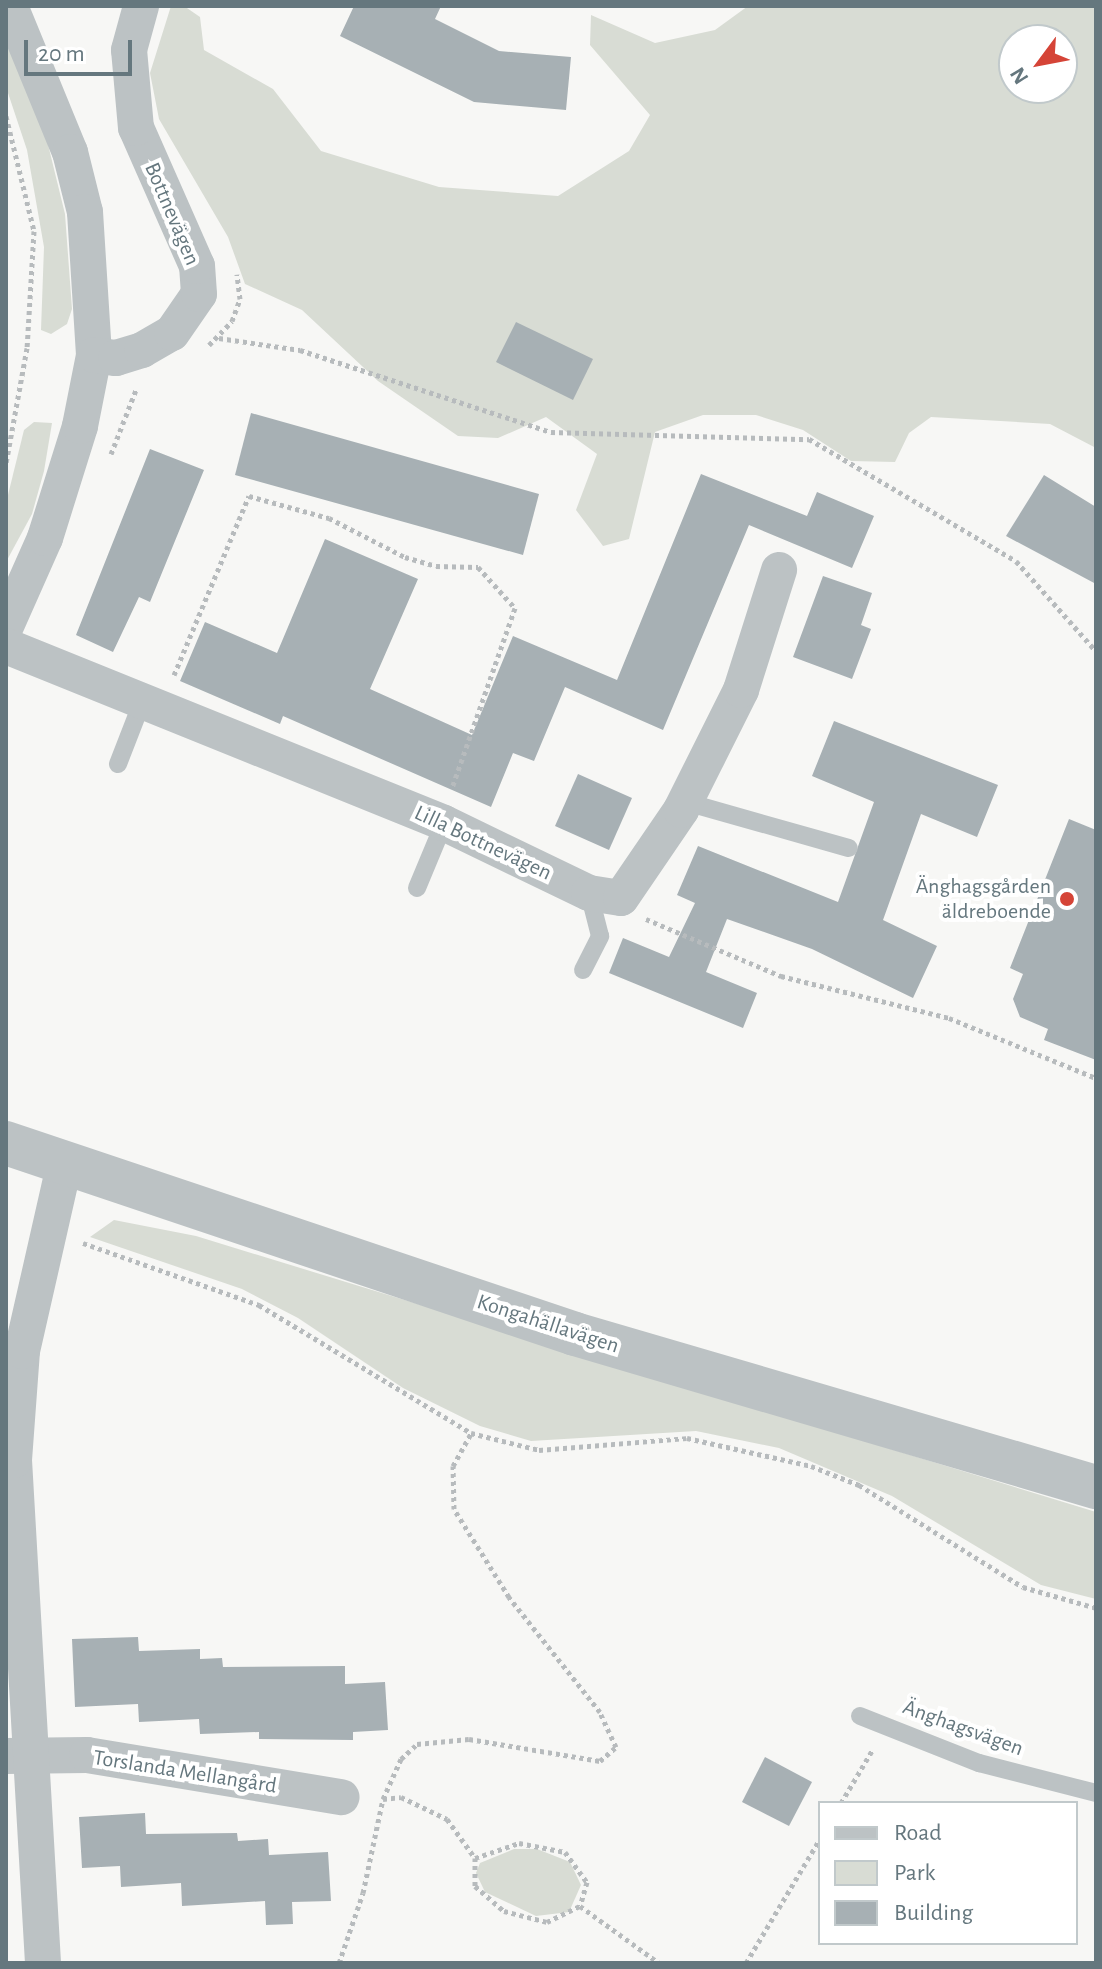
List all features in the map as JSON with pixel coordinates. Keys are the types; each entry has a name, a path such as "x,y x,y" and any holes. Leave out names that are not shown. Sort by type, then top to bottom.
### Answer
{"street":[{"path":"6,626 45,538 80,426 94,355 85,212 70,152 10,6"},
{"name":"Bottnevägen","path":"94,355 116,358 152,345 191,313 199,294 197,266 136,128 129,50 141,6"},
{"path":"605,896 686,802 741,690 779,570"},
{"name":"Lilla Bottnevägen","path":"6,646 442,822 605,896"},
{"name":"Kongahällavägen","path":"6,1143 575,1334 1096,1487"},
{"path":"43,1963 17,1755 14,1460 22,1351 65,1162"},
{"name":"Torslanda Mellangård","path":"17,1755 87,1755 342,1797"}],"lane":[{"path":"118,764 151,706"},
{"path":"686,802 849,848"},
{"path":"417,888 442,822"},
{"path":"583,970 600,936 605,896"},
{"name":"Änghagsvägen","path":"860,1716 979,1763 1096,1793"}],"path":[{"path":"6,116 34,231 27,348 6,463"},
{"path":"219,338 300,350 551,432 809,439 1016,561 1096,651"},
{"path":"151,706 249,496 329,518 405,557 436,566 478,567 515,608 442,822"},
{"path":"605,896 710,950 781,976 949,1018 1096,1078"},
{"path":"47,1231 259,1305 471,1433 539,1450 687,1438 811,1466 859,1485 1023,1587 1096,1608"},
{"path":"339,1963 363,1893 383,1799 401,1759 417,1744 443,1737 570,1759 600,1761 616,1747 600,1712 509,1597 458,1518 451,1480 471,1433"},
{"path":"842,1801 878,1740"},
{"path":"342,1797 401,1797 432,1809 461,1835 475,1858 475,1886 504,1911 547,1922 580,1906 587,1882 565,1852 519,1843 475,1858"},
{"path":"746,1963 818,1842"},
{"path":"580,1906 659,1963"}],"green space":[{"path":"171,6 184,6 200,17 204,50 273,89 321,151 439,187 558,196 629,151 650,115 590,45 591,15 655,43 715,30 748,6 1096,6 1096,448 1050,424 931,417 909,433 895,462 851,461 803,430 756,415 703,415 655,432 629,539 603,546 576,510 597,454 546,417 498,438 458,436 378,381 302,310 245,284 228,237 159,119 150,73"},
{"path":"6,32 42,120 65,214 72,309 67,324 51,334 41,330 44,247 27,150 6,87"},
{"path":"34,422 52,423 44,471 32,514 6,562 6,503 24,430"},
{"path":"114,1220 196,1236 1096,1512 1096,1599 1041,1585 892,1496 779,1448 696,1431 531,1441 480,1426 403,1388 298,1318 242,1289 90,1237"},
{"path":"514,1849 537,1849 570,1862 581,1885 569,1912 536,1916 485,1892 476,1873 480,1863"}],"building":[{"path":"354,6 441,6 435,19 499,51 571,57 566,110 474,102 340,36"},
{"path":"516,322 593,359 573,400 496,362"},
{"path":"251,413 539,494 523,555 235,475"},
{"path":"150,449 204,470 150,602 139,597 113,652 76,635"},
{"path":"701,474 807,516 817,492 874,516 852,568 749,525 663,730 565,687 534,761 513,753 491,807 283,716 280,724 180,681 205,622 277,653 325,539 418,579 370,689 472,735 513,636 617,680"},
{"path":"1044,475 1096,507 1096,584 1006,536"},
{"path":"823,576 872,593 861,625 871,629 852,679 793,657"},
{"path":"834,721 998,785 977,837 921,814 883,920 937,946 913,998 812,949 727,919 706,972 757,993 743,1028 609,973 623,938 669,957 695,903 677,895 698,846 838,902 874,802 812,776"},
{"path":"578,774 632,798 609,850 555,826"},
{"name":"Änghagsgården äldreboende","path":"1069,819 1096,830 1096,1060 1044,1040 1048,1029 1020,1017 1013,999 1023,974 1010,968"},
{"path":"138,1637 139,1651 200,1649 200,1659 222,1658 223,1667 345,1666 345,1684 385,1682 388,1730 353,1732 353,1740 259,1739 259,1732 200,1734 199,1719 139,1722 138,1704 75,1707 72,1639"},
{"path":"765,1757 812,1782 789,1826 742,1802"},
{"path":"145,1813 146,1834 237,1833 238,1841 268,1839 269,1855 328,1852 331,1901 292,1902 293,1924 266,1925 265,1901 182,1906 181,1883 121,1887 120,1866 82,1868 79,1817"}],"place":[{"name":"Änghagsgården äldreboende","path":"1067,899"}]}
